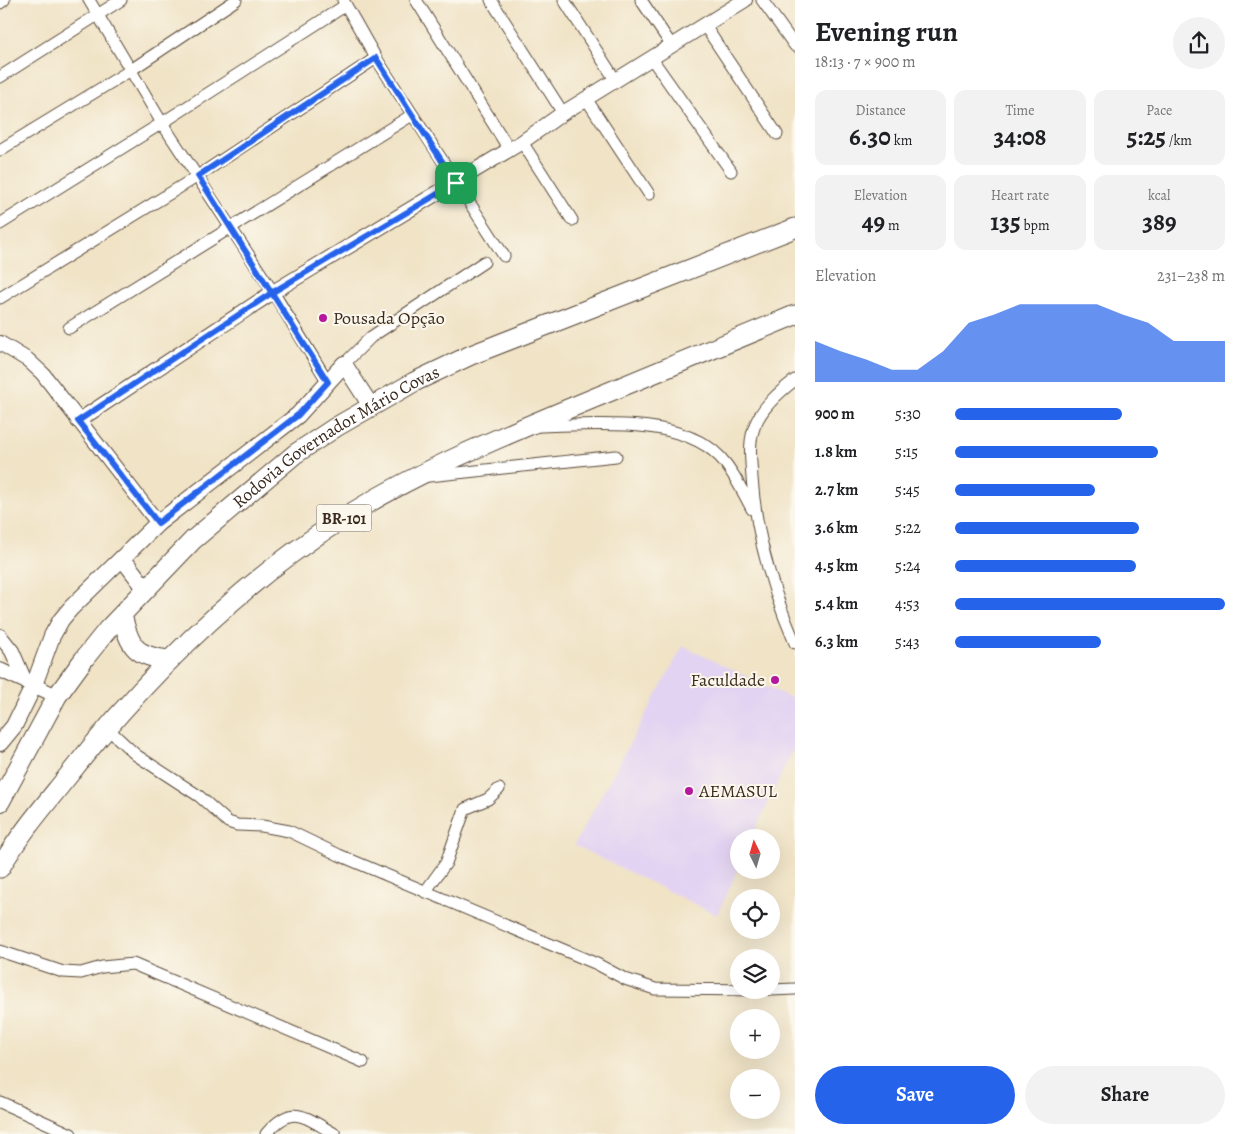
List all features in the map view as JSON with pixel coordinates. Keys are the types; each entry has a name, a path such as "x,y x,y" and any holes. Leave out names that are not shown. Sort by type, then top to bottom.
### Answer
{"highway":[{"name":"Rodovia Governador Mário Covas","path":"0,802 30,742 58,696 84,659 145,588 193,540 274,471 336,427 371,406 414,382 471,355 795,228"},
{"name":"BR-101","path":"0,868 42,809 107,728 170,660 237,597 290,554 343,518 419,477 526,426 795,315"},
{"path":"122,615 130,643 135,649 151,658 170,660"}],"main road":[{"path":"0,743 14,726 30,683 61,620 158,523 298,415 344,364 371,406"},
{"path":"123,559 145,588"}],"street":[{"path":"0,3 4,0"},
{"path":"89,0 162,123 273,292 328,382"},
{"path":"0,77 121,0"},
{"path":"0,150 131,70 236,0"},
{"path":"416,0 515,145 572,220"},
{"path":"491,0 563,113"},
{"path":"564,0 616,81"},
{"path":"641,0 672,46"},
{"path":"78,421 273,292 456,183 563,113 587,100 745,0"},
{"path":"762,0 795,46"},
{"path":"0,224 162,123 344,2 376,58 504,256"},
{"path":"705,26 777,134"},
{"path":"0,298 198,176 376,58"},
{"path":"652,59 730,171"},
{"path":"587,100 648,194"},
{"path":"69,328 412,114"},
{"path":"344,364 371,337 484,262"},
{"path":"0,343 28,360 43,374 158,523"},
{"path":"795,380 767,405 756,424 750,453 755,515 770,574 784,618 795,643"},
{"path":"526,426 589,425 659,428 693,438 706,444 720,457 733,474 755,515"},
{"path":"419,477 616,456"},
{"path":"0,636 12,651 30,683"},
{"path":"0,670 58,696"},
{"path":"107,728 136,755 199,796 228,822 237,826 262,826 289,831 425,892 597,964 640,985 656,989 730,990"},
{"path":"425,892 446,863 465,809 488,799 499,789"},
{"path":"0,951 63,972 81,972 102,967 133,964 363,1062"},
{"path":"780,990 795,989"},
{"path":"0,1102 71,1134"},
{"path":"266,1134 286,1115 297,1114 335,1134"}],"shaded area":[{"name":"AEMASUL","path":"683,646 795,700 795,745 756,829 730,829 730,879 734,879 717,915 574,845"}],"place":[{"name":"Pousada Opção","path":"323,318"},
{"name":"Faculdade","path":"775,680"},
{"name":"AEMASUL","path":"689,791"}],"route":[{"path":"456,183 273,292 78,421 158,523 298,415 328,382 273,292 198,176 376,58 456,183"}]}
